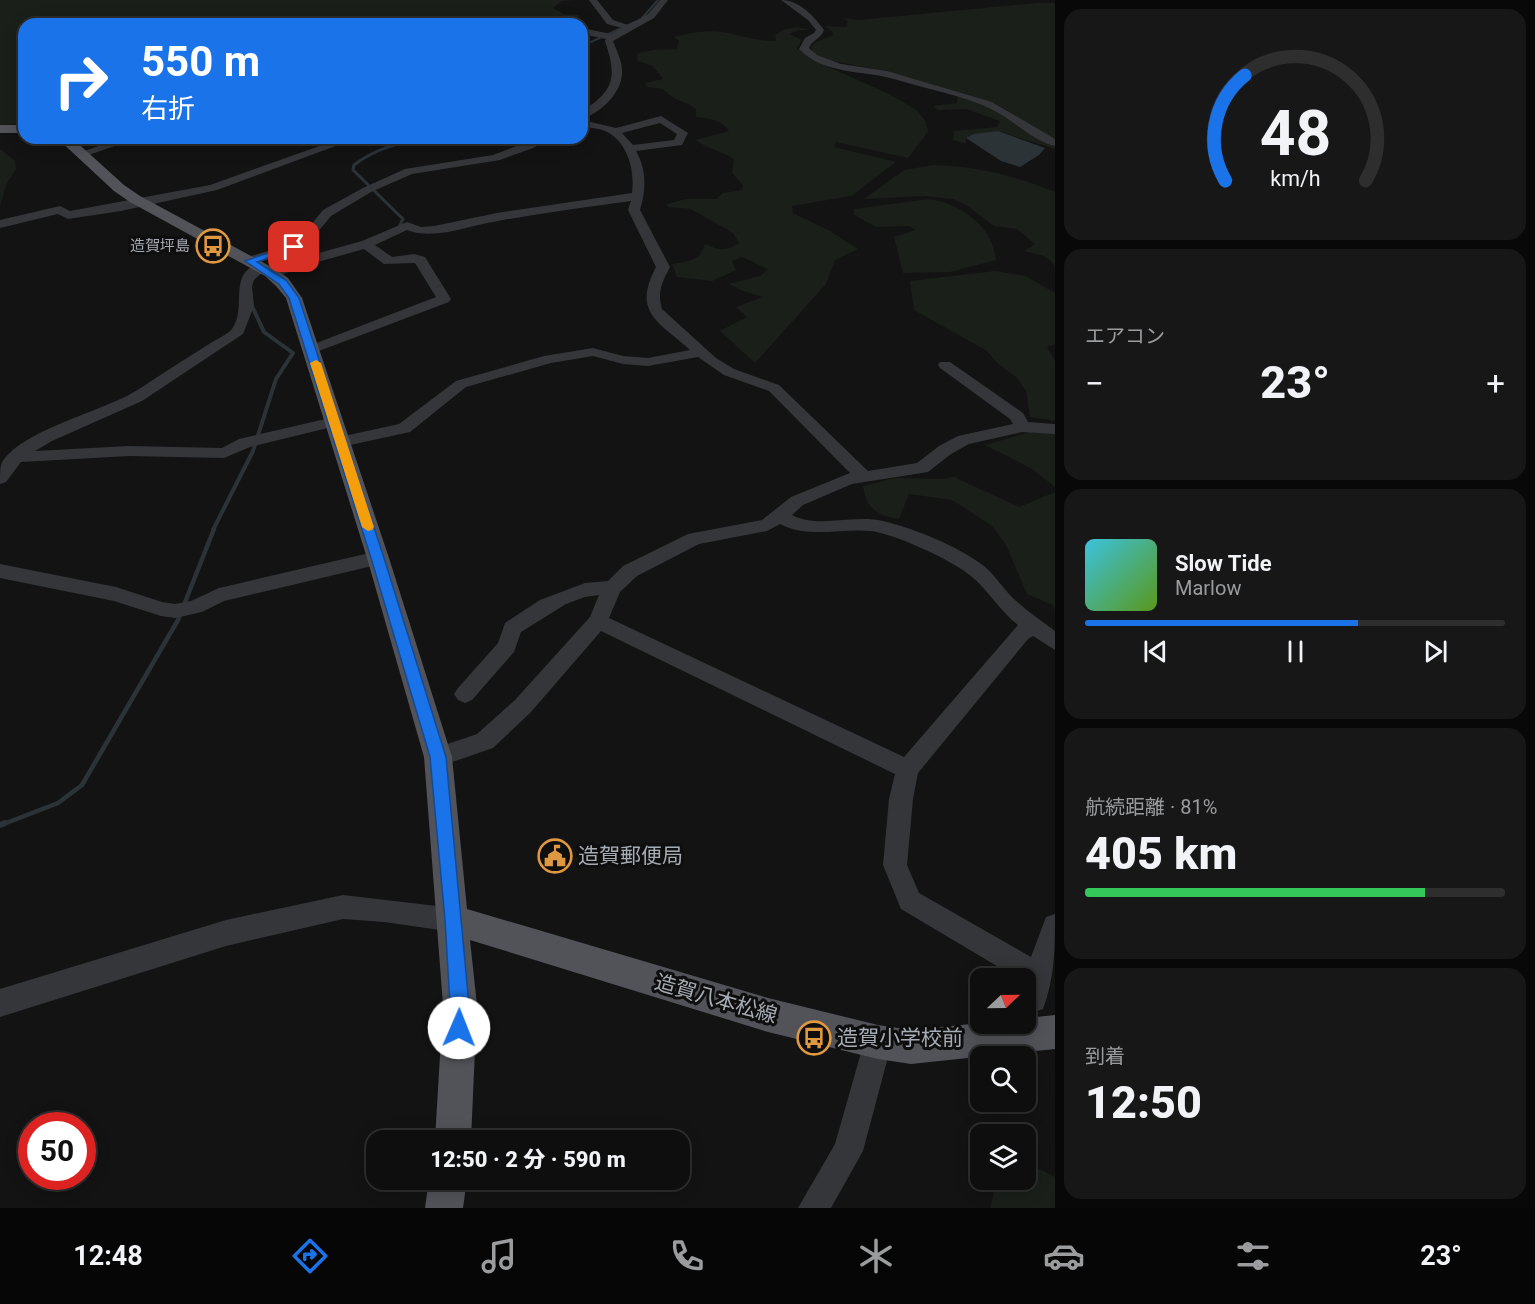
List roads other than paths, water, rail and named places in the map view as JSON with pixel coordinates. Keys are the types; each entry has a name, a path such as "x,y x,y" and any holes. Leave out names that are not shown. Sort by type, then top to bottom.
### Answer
{"main road":[{"path":"0,129 18,129"},
{"path":"71,144 119,188 140,202 263,269 282,282 294,298 378,558 438,757 460,1005 454,1130"},
{"name":"造賀八本松線","path":"454,920 768,1015 878,1042 911,1047 970,1034"},
{"name":"造賀八本松線","path":"1036,1032 1055,1032"},
{"path":"444,1208 446,1190"}],"street":[{"path":"593,0 610,21 625,28"},
{"path":"588,32 606,36 625,28 651,16 664,0"},
{"path":"785,0 811,18 820,30 818,35 808,40 804,49 814,57 839,67 887,74 988,104 1003,111 1037,135 1055,143"},
{"path":"588,112 612,94 618,74 617,61 606,36"},
{"path":"614,132 661,119 683,133 678,143 632,148"},
{"path":"588,125 614,132 632,148 639,196 634,210 663,267 654,284 652,298 656,310 700,352 729,372 774,388 862,475"},
{"path":"82,154 113,144"},
{"path":"0,224 60,210 68,215 81,214 213,188 335,144"},
{"path":"523,144 529,147"},
{"path":"0,478 8,459 46,437 136,398 238,332 247,306 245,286 248,278 304,241 327,213 366,190 409,171 489,159 534,144"},
{"path":"263,269 295,264 366,244 407,226 420,231 434,230 639,196"},
{"path":"311,350 444,298 420,260 414,258 389,261 366,244"},
{"path":"8,459 129,451 224,453 245,443 338,432 404,428 461,384 549,360 593,352 623,360 648,362 700,352"},
{"path":"945,365 1017,416 1023,427"},
{"path":"438,757 485,741 523,706 598,621 612,588 630,570 694,539 767,525 797,501 862,475 922,468 964,440 1023,427 1055,429"},
{"path":"780,516 788,522 803,526 861,524 883,527 942,553 976,569 1006,603 1055,642"},
{"path":"0,571 116,594 161,609 175,611 195,607 219,595 378,558"},
{"path":"465,694 507,646 512,628 558,598 600,586 612,588"},
{"path":"598,621 907,769"},
{"path":"1024,968 910,901 896,865 901,799 907,769 1021,634 1033,625"},
{"path":"0,1003 226,933 342,907 384,910 454,920"},
{"path":"1036,975 1055,926"},
{"path":"813,1208 848,1151 878,1042"}],"waterway":[{"path":"642,18 658,0"},
{"path":"588,43 635,22"},
{"path":"399,227 403,219 353,170 354,165 371,154 400,144"},
{"path":"268,270 289,263"},
{"path":"213,530 253,451 276,379 293,353 264,332 252,306"},
{"path":"1,825 58,803 82,785 178,620 214,529"},
{"path":"0,825 5,823"}],"place":[{"name":"造賀坪島","path":"213,246"},
{"name":"造賀郵便局","path":"555,856"},
{"name":"造賀小学校前","path":"814,1038"}]}
